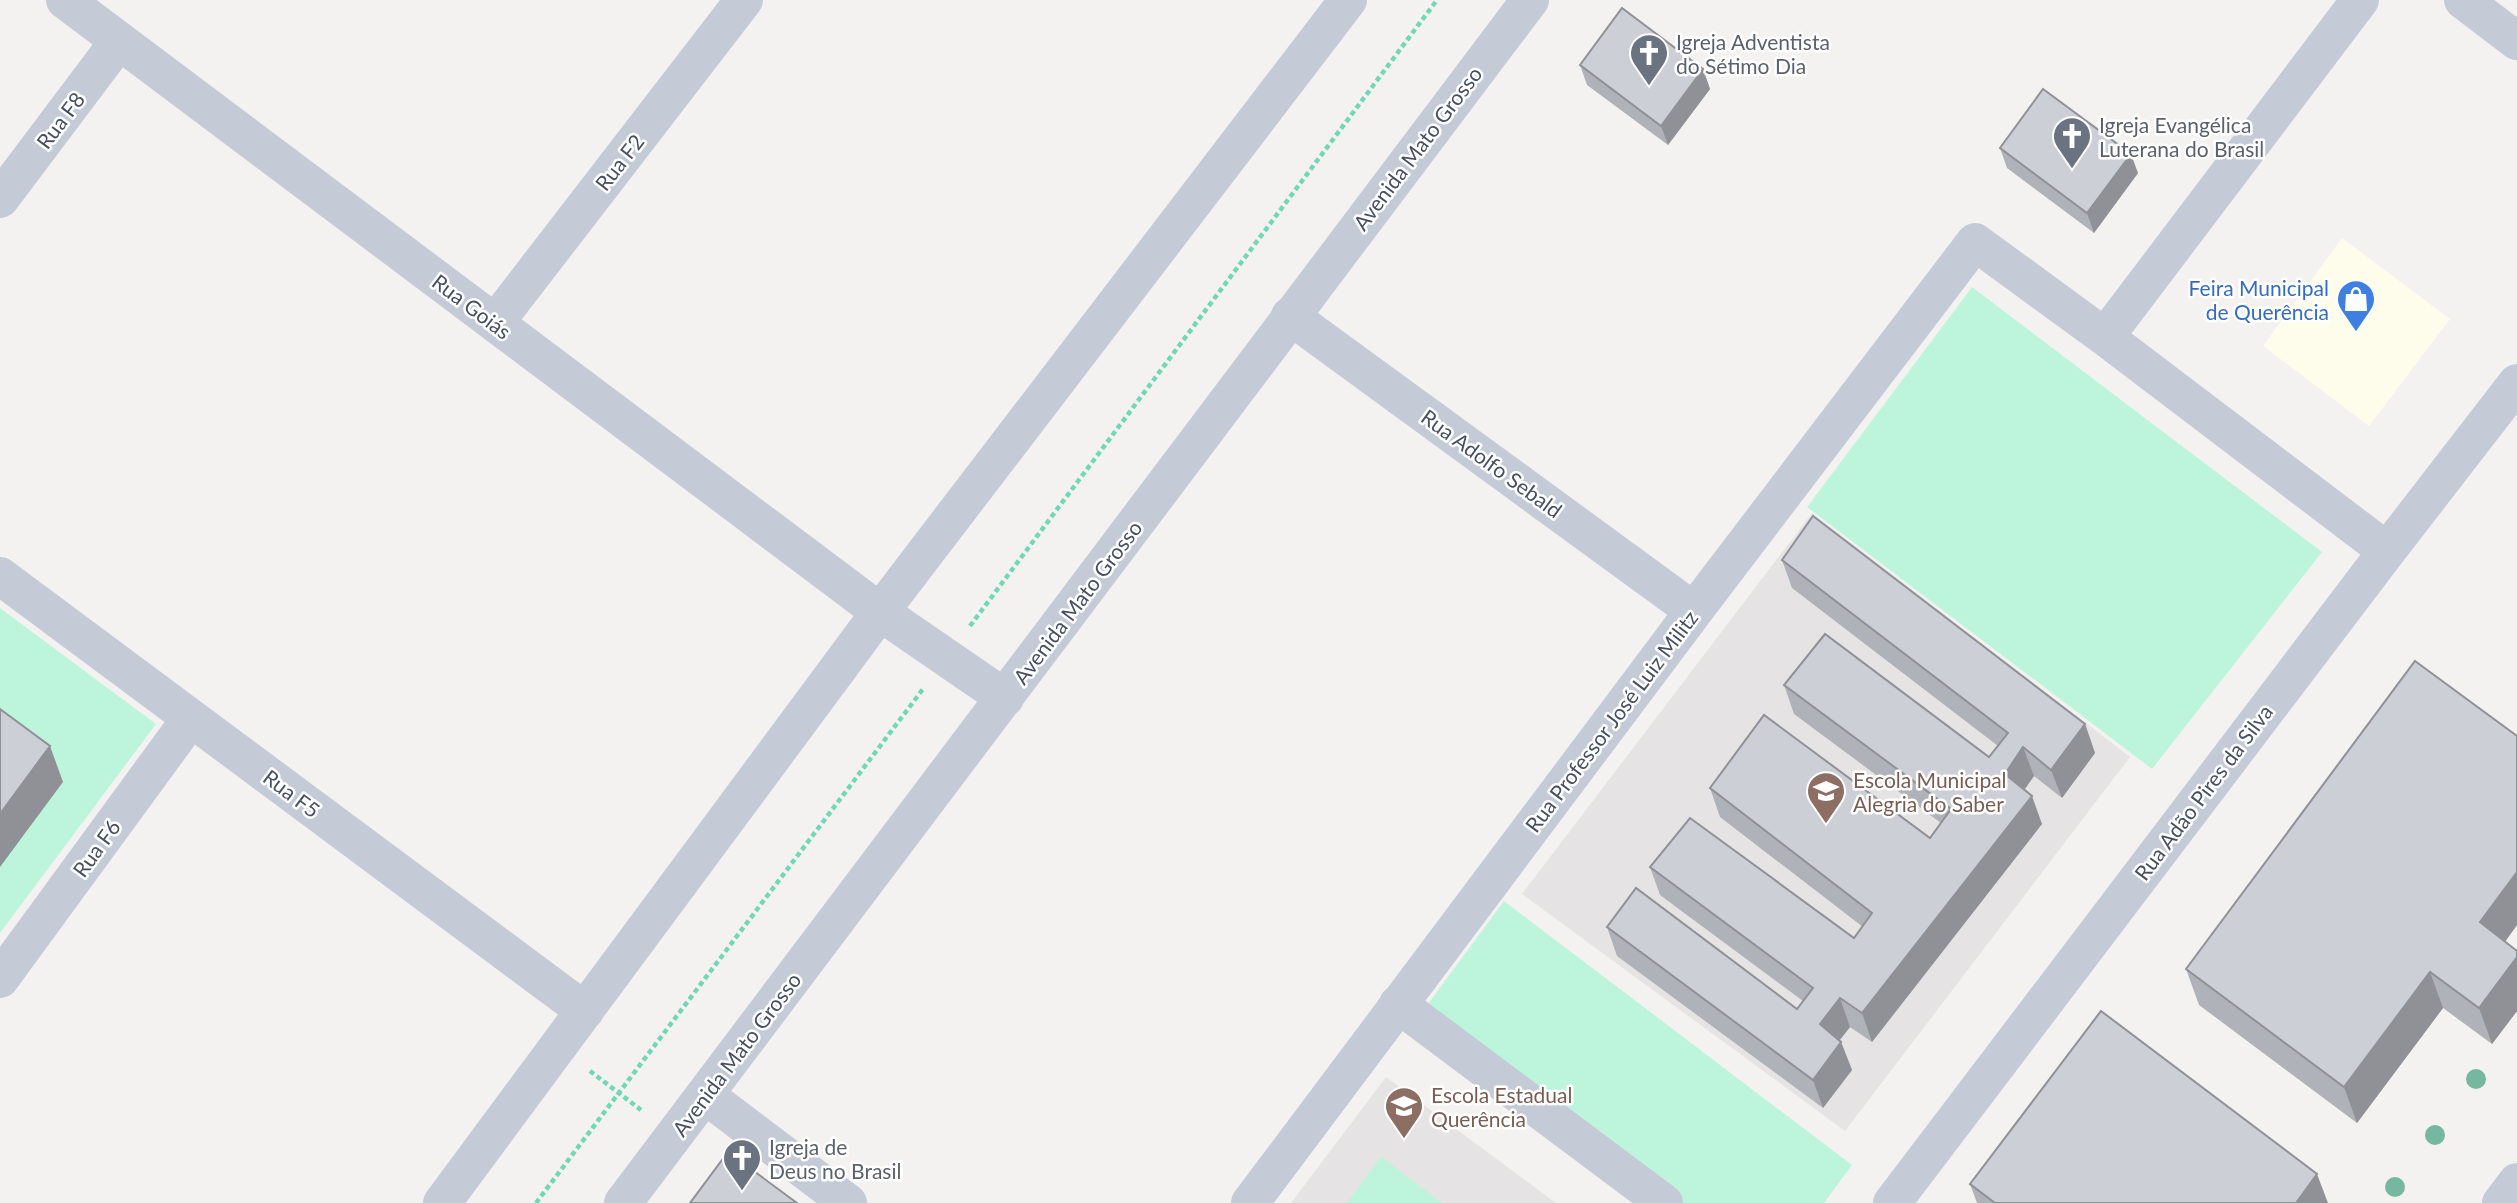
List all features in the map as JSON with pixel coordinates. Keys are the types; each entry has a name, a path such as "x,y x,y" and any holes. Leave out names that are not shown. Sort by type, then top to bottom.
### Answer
{"street":[{"name":"Rua Goiás","path":"65,0 880,612 1004,698"},
{"name":"Rua F2","path":"495,323 744,0"},
{"path":"442,1203 880,612 1348,0"},
{"name":"Avenida Mato Grosso","path":"623,1203 1530,0"},
{"path":"2360,0 2105,337 2387,551"},
{"path":"2462,0 2517,41"},
{"name":"Rua F8","path":"0,199 120,41"},
{"name":"Rua Professor José Luiz Militz","path":"1250,1203 1975,242 2105,337"},
{"name":"Rua Adolfo Sebald","path":"1290,316 1694,611"},
{"name":"Rua Adão Pires da Silva","path":"1892,1203 2517,383"},
{"name":"Rua F5","path":"0,576 585,1011"},
{"name":"Rua F6","path":"0,979 191,718"},
{"path":"1398,1004 1664,1203"},
{"path":"705,1095 848,1203"},
{"path":"2501,1203 2517,1182"}],"path":[{"path":"536,1203 1437,0"},
{"path":"558,1047 675,1135"}],"shaded area":[{"name":"Feira Municipal de Querência","path":"2342,238 2450,319 2369,426 2263,346"},
{"name":"Escola Municipal Alegria do Saber","path":"1812,513 2130,757 1845,1131 1522,894"},
{"name":"Escola Estadual Querência","path":"1386,1077 1556,1203 1291,1203"}],"green space":[{"path":"1972,287 2322,552 2152,769 1807,507"},
{"path":"0,608 156,724 0,933"},
{"path":"1504,901 1852,1165 1824,1203 1682,1203 1425,1008"},
{"path":"1381,1157 1442,1203 1347,1203"}],"building":[{"name":"Igreja Adventista do Sétimo Dia","path":"1622,8 1703,69 1661,126 1580,65"},
{"name":"Igreja Evangélica Luterana do Brasil","path":"2043,89 2131,154 2087,213 2000,148"},
{"path":"1813,516 2085,724 2051,770 2023,747 2005,774 2032,796 1862,1013 1840,998 1820,1024 1841,1042 1813,1080 1607,927 1636,888 1797,1009 1813,988 1650,867 1690,818 1854,938 1872,913 1710,788 1764,715 1930,838 1951,809 1784,685 1825,634 1989,757 2008,733 1782,560"},
{"path":"2415,661 2517,736 2517,872 2480,922 2517,951 2517,957 2479,1008 2430,972 2344,1087 2186,969"},
{"path":"0,709 50,746 0,814"},
{"path":"2101,1011 2317,1174 2296,1203 1995,1203 1970,1184"},
{"path":"728,1152 797,1203 690,1203"}],"place":[{"name":"Igreja Adventista do Sétimo Dia","path":"1649,87"},
{"name":"Igreja Evangélica Luterana do Brasil","path":"2072,170"},
{"name":"Feira Municipal de Querência","path":"2356,333"},
{"name":"Escola Municipal Alegria do Saber","path":"1826,825"},
{"name":"Escola Estadual Querência","path":"1404,1140"},
{"name":"Igreja de Deus no Brasil","path":"742,1192"}]}
